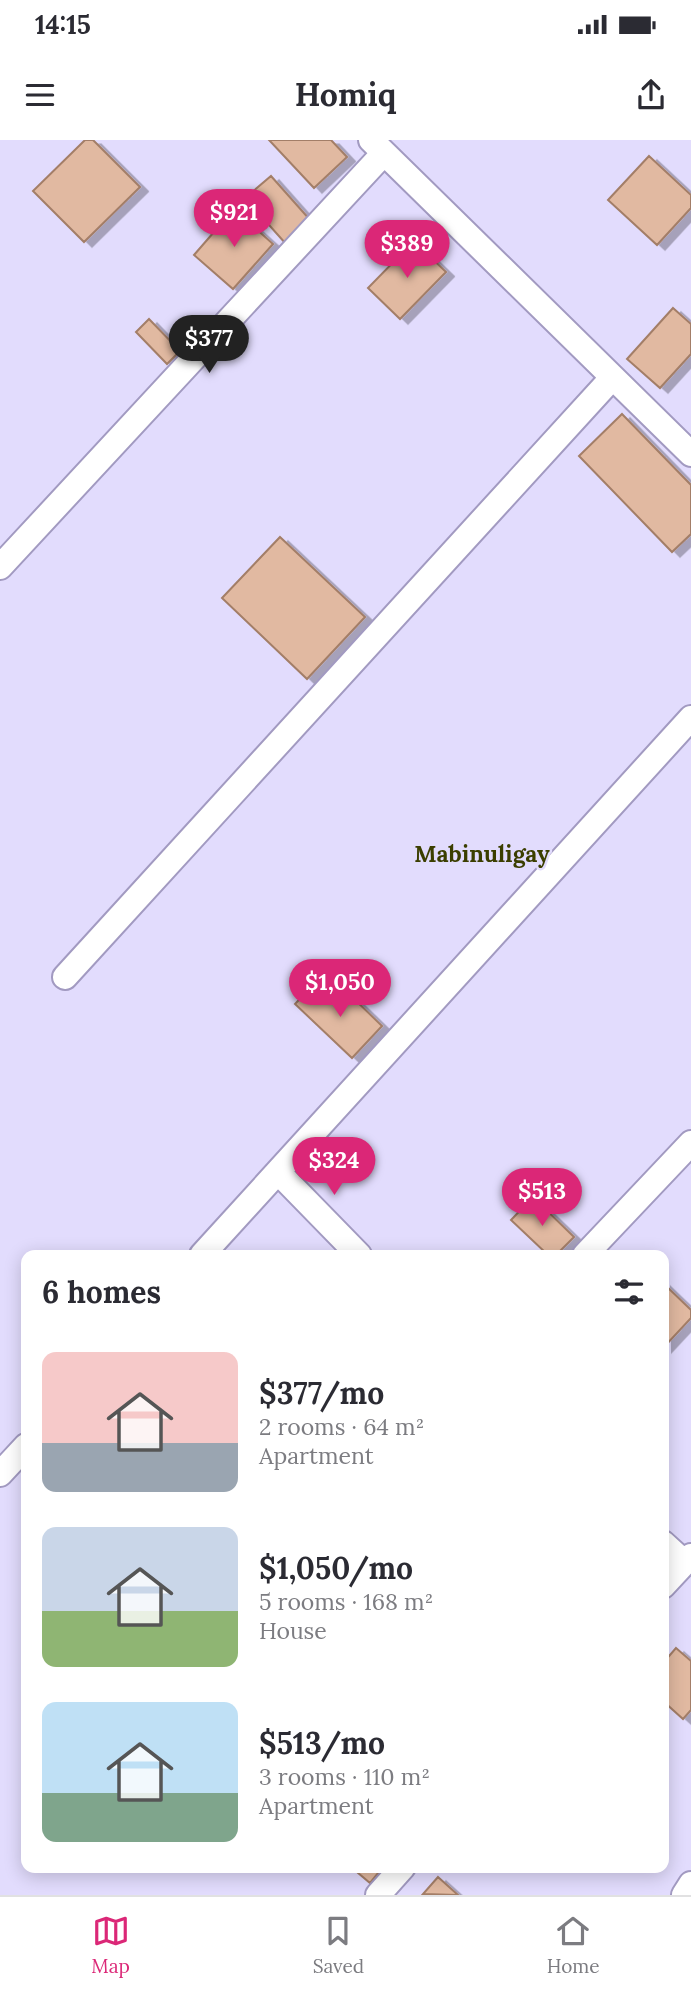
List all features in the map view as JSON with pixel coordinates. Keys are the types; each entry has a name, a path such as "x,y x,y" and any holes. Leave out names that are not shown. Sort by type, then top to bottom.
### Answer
{"street":[{"path":"0,567 378,146 691,454"},
{"path":"65,977 612,378"},
{"path":"207,1250 691,718"},
{"path":"590,1250 691,1143"},
{"path":"278,1172 354,1250"},
{"path":"0,1474 21,1451"},
{"path":"669,1547 688,1559 669,1580"},
{"path":"378,1895 398,1873"},
{"path":"684,1895 691,1884"}],"building":[{"path":"85,140 93,140 140,187 84,242 33,191"},
{"path":"269,140 331,140 347,157 314,188"},
{"path":"649,156 691,195 691,208 657,245 608,200"},
{"path":"271,176 311,221 286,244 245,198"},
{"path":"234,209 273,244 233,289 194,255"},
{"path":"414,241 446,272 400,319 368,288"},
{"path":"673,308 691,324 691,354 660,388 627,359"},
{"path":"149,319 180,351 167,364 136,332"},
{"path":"622,414 691,485 691,534 672,552 579,456"},
{"path":"280,537 365,617 307,679 222,598"},
{"path":"314,984 336,1005 348,993 382,1026 352,1058 295,1004"},
{"path":"533,1197 574,1237 561,1250 543,1250 511,1220"},
{"path":"669,1289 691,1310 691,1318 669,1342"},
{"path":"676,1648 691,1661 691,1710 683,1719 669,1706 669,1656"},
{"path":"358,1873 378,1873 370,1883"},
{"path":"438,1877 458,1895 423,1894"}],"district":[{"name":"Mabinuligay","path":"482,853"}]}
